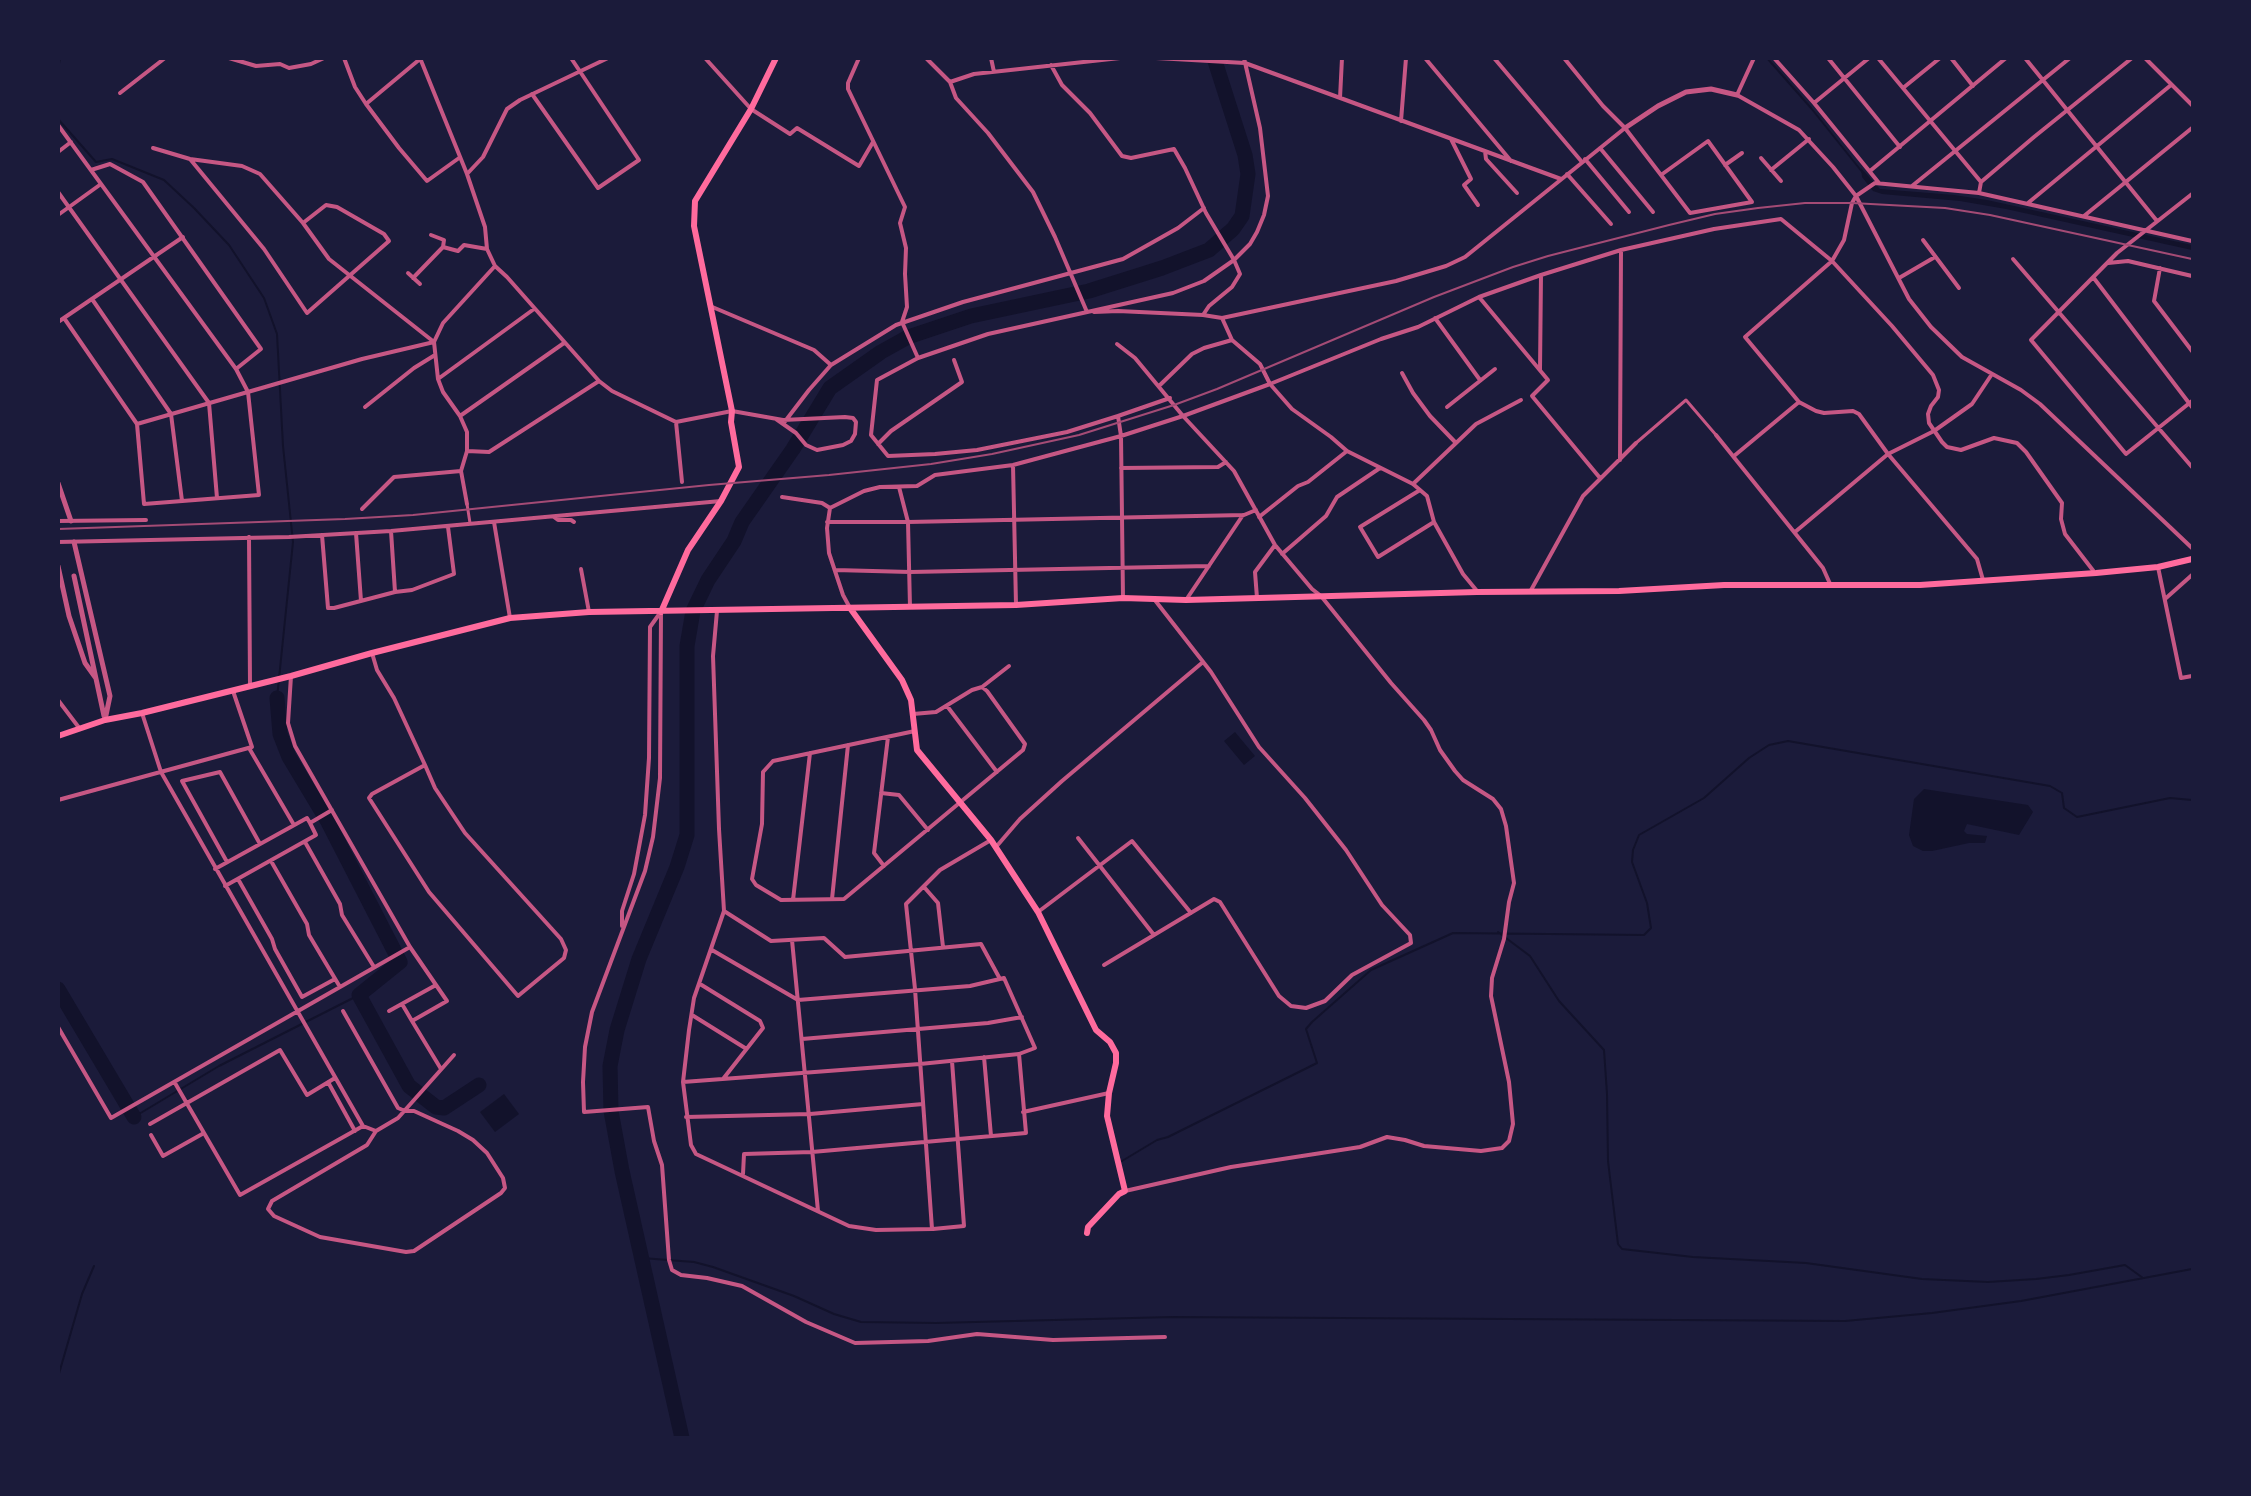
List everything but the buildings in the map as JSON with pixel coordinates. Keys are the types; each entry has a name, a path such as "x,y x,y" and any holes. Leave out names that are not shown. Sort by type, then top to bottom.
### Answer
{"main road":[{"path":"661,612 688,550 721,501 739,467 731,422 732,411 694,226 695,201 751,109 776,58"},
{"path":"58,736 105,720 287,677 510,618 589,612 1016,605 1123,598 1186,600 1477,592 1619,591 1724,585 1831,587 1920,585 2096,573 2158,567 2193,559"},
{"path":"850,608 902,680 911,700 917,750 996,847 1038,912 1096,1030 1110,1042 1116,1053 1107,1116 1125,1191 1119,1194 1088,1227 1087,1233"}],"street":[{"path":"120,93 165,58"},
{"path":"229,58 256,66 279,64 289,68 311,64 324,58"},
{"path":"344,58 366,104 427,181 459,158"},
{"path":"532,94 598,188 639,160 571,58"},
{"path":"467,174 483,157 507,109 532,94 608,58"},
{"path":"859,58 848,83 848,89 905,207 900,223 906,248 907,307 903,326 918,357"},
{"path":"926,58 950,82 956,98 988,133 1033,192 1086,310"},
{"path":"991,58 994,72"},
{"path":"950,82 974,74 1120,58"},
{"path":"1155,58 1200,62 1244,61 1401,121 1561,178"},
{"path":"1340,98 1342,58"},
{"path":"1401,121 1406,58"},
{"path":"1425,58 1512,161"},
{"path":"1494,58 1629,212"},
{"path":"1564,58 1603,106 1625,128 1690,213 1752,202 1708,141 1661,175"},
{"path":"1737,95 1754,61 1745,58"},
{"path":"1774,58 1814,103 1870,171 1877,183"},
{"path":"1828,58 1899,147"},
{"path":"1814,103 1869,58"},
{"path":"1878,58 1981,182"},
{"path":"1903,88 1940,58"},
{"path":"1951,58 1973,86"},
{"path":"1870,171 2006,58"},
{"path":"2025,58 2157,221"},
{"path":"1912,186 2070,58"},
{"path":"1979,193 1981,182 2132,58"},
{"path":"2145,58 2171,86 2193,105"},
{"path":"366,104 420,59 467,174 484,227 487,249 495,266 599,381 612,391 676,422 732,411 787,420 853,418 856,422 855,435 843,446 817,450 806,445 796,433 776,419"},
{"path":"707,59 751,109 790,134 797,128 859,166 873,142"},
{"path":"1170,398 1067,432 977,450 888,456 871,435 877,380 918,357 988,334 1086,310 1173,293 1204,281 1234,260 1250,244 1264,215 1268,196 1260,128 1244,61"},
{"path":"1051,65 1062,85 1090,113 1122,156 1131,158 1174,149 1240,274 1232,287 1209,306 1203,315"},
{"path":"2028,204 2171,86"},
{"path":"1086,310 1203,315 1222,318 1396,281 1446,266 1465,257 1625,128 1658,106 1686,92 1711,89 1737,95 1786,122 1809,139 1856,196 1914,306 1939,335 1962,357 2040,404 2193,548"},
{"path":"58,125 236,369 248,392 259,495 144,504 137,424 64,318"},
{"path":"2084,216 2193,128"},
{"path":"1451,139 1471,179 1464,185 1478,205"},
{"path":"1772,170 1809,139"},
{"path":"58,152 71,142"},
{"path":"153,148 190,159 242,166 260,174 303,223 329,259 434,342"},
{"path":"1600,148 1653,212"},
{"path":"1485,152 1486,159 1517,193"},
{"path":"1725,165 1742,153"},
{"path":"1761,158 1781,182"},
{"path":"190,159 264,249 307,313 389,241 384,234 337,207 326,205 303,223"},
{"path":"91,170 110,164 143,182 261,350 236,369"},
{"path":"1568,174 1611,224"},
{"path":"58,215 101,183"},
{"path":"1983,580 1977,559 1888,454 1859,414 1853,411 1824,413 1799,402 1745,337 1832,261 1844,240 1852,203 1856,196 1877,183 1979,193 2193,241"},
{"path":"58,192 209,403 217,498"},
{"path":"2093,277 2192,404 2126,454 2031,340 2093,277 2141,233 2193,194"},
{"path":"783,424 831,365 896,325 903,326 963,302 1072,275 1124,259 1205,210"},
{"path":"830,508 864,491 880,487 917,486 935,475 1013,465 1121,436 1183,416 1381,339 1418,327 1479,297 1621,250 1714,229 1781,219 1832,261 1892,326 1938,383 1938,397 1928,414 1929,423 1947,447 1961,450 1994,438 2017,443 2026,452 2062,503 2061,519 2066,534 2096,573"},
{"path":"413,278 443,247 444,240 431,235"},
{"path":"58,322 183,237"},
{"path":"1923,240 1959,288"},
{"path":"443,247 458,251 464,245 487,249"},
{"path":"1620,460 1621,250"},
{"path":"1899,278 1935,257"},
{"path":"2013,259 2193,467"},
{"path":"2108,263 2128,261 2193,276"},
{"path":"470,524 461,471 467,451 467,432 460,416 443,392 438,379 434,342 443,323 495,266"},
{"path":"2160,268 2154,301 2193,351"},
{"path":"408,273 420,284"},
{"path":"1540,370 1541,275"},
{"path":"1479,297 1548,380 1532,396 1600,478"},
{"path":"92,299 171,414 182,501"},
{"path":"710,305 814,350 831,365"},
{"path":"438,379 534,309"},
{"path":"1222,318 1232,340 1260,364 1270,384 1292,410 1331,437 1347,452 1413,484 1427,496 1434,522 1463,574 1477,592"},
{"path":"1435,318 1480,380"},
{"path":"1159,386 1192,354 1232,340"},
{"path":"137,424 362,359 434,342"},
{"path":"460,416 564,343"},
{"path":"1117,344 1135,358 1183,416 1234,471 1275,545 1312,589 1322,596 1431,730 1440,750 1455,771 1502,809 1514,884 1504,939 1492,978 1491,996 1509,1082 1513,1124 1509,1141 1502,1148 1481,1151 1424,1146 1387,1137 1360,1147 1231,1167 1125,1191"},
{"path":"365,406 414,368 435,355"},
{"path":"878,444 891,431 962,382 954,360"},
{"path":"1448,407 1495,369"},
{"path":"1402,373 1413,393 1456,443"},
{"path":"1795,532 1888,454 1934,432 1972,404 1992,374"},
{"path":"467,451 489,452 599,381"},
{"path":"1413,484 1476,424 1521,400"},
{"path":"1530,592 1583,496 1636,443 1686,400 1734,456 1823,568 1831,587"},
{"path":"1734,456 1799,402"},
{"path":"1118,416 1121,436 1123,598"},
{"path":"676,422 682,482"},
{"path":"1259,517 1347,452"},
{"path":"1121,468 1218,467 1226,462"},
{"path":"1013,465 1016,605"},
{"path":"1282,554 1326,516 1337,497 1380,468"},
{"path":"362,509 394,477 461,471"},
{"path":"58,483 71,521"},
{"path":"899,487 908,522 910,607"},
{"path":"1420,490 1360,527 1378,557 1434,522"},
{"path":"782,497 822,503 830,508"},
{"path":"58,542 289,537 391,531 721,501"},
{"path":"830,508 827,522 829,553 843,595 850,608"},
{"path":"827,522 1244,515 1256,510"},
{"path":"1186,600 1244,515"},
{"path":"554,517 558,520 574,522"},
{"path":"58,520 146,520"},
{"path":"494,522 510,618"},
{"path":"322,535 328,608 412,590 454,574 448,527"},
{"path":"391,531 395,592"},
{"path":"356,533 361,601"},
{"path":"249,537 250,686"},
{"path":"74,542 110,696 105,720"},
{"path":"1257,598 1255,572 1275,545"},
{"path":"58,566 69,616 85,663 96,678"},
{"path":"835,570 910,572 1209,566"},
{"path":"2158,567 2181,678 2193,676"},
{"path":"581,569 589,612"},
{"path":"2165,599 2193,575"},
{"path":"74,576 105,720"},
{"path":"1104,965 1214,899 1220,902 1279,996 1291,1006 1306,1008 1325,1001 1352,975 1411,943 1410,935 1376,897 1346,850 1305,798 1259,747 1237,710 1203,662 1153,598"},
{"path":"715,611 713,656 724,911 694,998 683,1083 691,1145 696,1154 743,1174 849,1226 932,1229 964,1226 952,1061"},
{"path":"622,930 622,911 634,874 645,815 649,758 650,627 661,612"},
{"path":"661,612 660,778 657,814 645,872 592,1012 585,1047 584,1112 648,1107 654,1141 662,1165 669,1260 672,1270 681,1275 742,1286 806,1322 855,1343 928,1341 977,1334 1053,1340 1165,1337"},
{"path":"372,653 377,670 394,698 425,765 435,788 465,832 561,939 566,950 564,958 518,996 429,892 369,798 372,794 425,765"},
{"path":"996,847 1020,819 1062,781 1203,662"},
{"path":"913,714 936,712 972,690 982,687 1009,666"},
{"path":"287,677 288,723 295,746 410,947 447,1000 412,1021"},
{"path":"915,732 773,761 763,772 762,824 752,879 756,885 781,900 844,899 1023,750 1025,744 982,687"},
{"path":"58,800 252,747 233,690"},
{"path":"58,700 80,730"},
{"path":"946,706 997,772"},
{"path":"142,713 161,772 215,869 363,1126 376,1131"},
{"path":"884,866 874,853 888,737"},
{"path":"832,899 848,745"},
{"path":"249,747 294,825"},
{"path":"793,900 810,753"},
{"path":"227,862 182,781 220,772 260,844"},
{"path":"881,793 899,795 928,830"},
{"path":"310,823 332,810"},
{"path":"215,869 307,818 310,823 316,835 225,886"},
{"path":"1078,838 1154,935"},
{"path":"932,1229 912,950 906,904 940,870 991,840"},
{"path":"1038,912 1132,841 1191,913"},
{"path":"305,842 340,904 342,915 374,967"},
{"path":"271,861 307,924 309,935 340,987"},
{"path":"238,879 302,997 335,979"},
{"path":"924,887 938,903 944,947"},
{"path":"724,911 771,941 824,938 845,957 981,944 1000,980"},
{"path":"792,940 818,1212"},
{"path":"58,1027 111,1118 410,947"},
{"path":"683,1083 952,1061 1019,1054 1035,1048 1004,978 970,986 798,1000 712,950"},
{"path":"700,984 760,1021 763,1028 722,1080"},
{"path":"390,1011 436,985"},
{"path":"402,1004 441,1069"},
{"path":"343,1011 398,1108 405,1111 414,1111 472,1140 487,1153 503,1178 505,1188 501,1193 414,1251 406,1252 320,1237 274,1216 268,1209 272,1202 368,1145 376,1131 398,1118 405,1111 454,1055"},
{"path":"692,1015 745,1048"},
{"path":"802,1039 988,1023 1022,1017"},
{"path":"150,1124 280,1050 307,1095 335,1078"},
{"path":"743,1174 744,1154 812,1152 1026,1133 1019,1054"},
{"path":"984,1057 991,1136"},
{"path":"328,1082 355,1131"},
{"path":"175,1083 240,1196 363,1126"},
{"path":"1023,1112 1109,1093"},
{"path":"686,1117 810,1114 923,1104"},
{"path":"151,1136 163,1156 204,1133"}],"shaded area":[{"path":"1861,168 1880,189 1987,200 2192,245 2192,250 2006,209 1960,201 1882,194 1873,191 1862,177"},
{"path":"1235,732 1255,756 1244,765 1224,741"},
{"path":"1924,789 2028,805 2033,812 2019,835 1967,824 1964,831 1967,834 1987,836 1985,843 1969,843 1923,851 1913,846 1909,835 1914,799"},
{"path":"504,1094 519,1114 495,1132 480,1112"}],"waterway":[{"path":"58,69 60,58"},
{"path":"682,1438 622,1171 611,1111 610,1066 617,1030 639,959 677,867 687,835 687,646 693,611 708,580 734,541 742,522 793,449 830,388 881,352 908,337 971,316 1089,291 1162,268 1209,250 1233,229 1242,216 1248,174 1245,155 1214,58"},
{"path":"1767,58 1863,173"},
{"path":"58,119 96,162 112,159 164,180 229,245 264,298 277,334 283,446 293,542 277,698"},
{"path":"277,698 280,734 289,757 328,822 400,962 359,995 409,1086 436,1107 444,1108 479,1085"},
{"path":"1122,1161 1157,1140 1168,1137 1317,1063 1306,1029 1312,1022 1371,970 1453,933 1644,935 1651,928 1647,903 1632,862 1633,850 1639,835 1704,798 1749,758 1769,745 1788,741 2050,786 2062,793 2064,808 2077,817 2170,798 2192,800"},
{"path":"1498,932 1530,956 1559,1001 1604,1050 1608,1161 1618,1244 1622,1249 1693,1257 1806,1263 1922,1279 1988,1282 2036,1279 2125,1265 2143,1278"},
{"path":"58,989 134,1117"},
{"path":"134,1117 219,1066 359,995"},
{"path":"642,1258 694,1262 713,1267 794,1296 834,1314 861,1322 936,1323 1172,1317 1845,1321 1932,1313 2021,1301 2192,1269"},
{"path":"58,1377 82,1294 94,1266"}],"railway":[{"path":"58,529 413,515 829,475 931,464 992,454 1079,435 1174,405 1434,297 1513,267 1669,225 1715,214 1758,208 1805,203 1945,208 1990,215 2192,259"}]}
